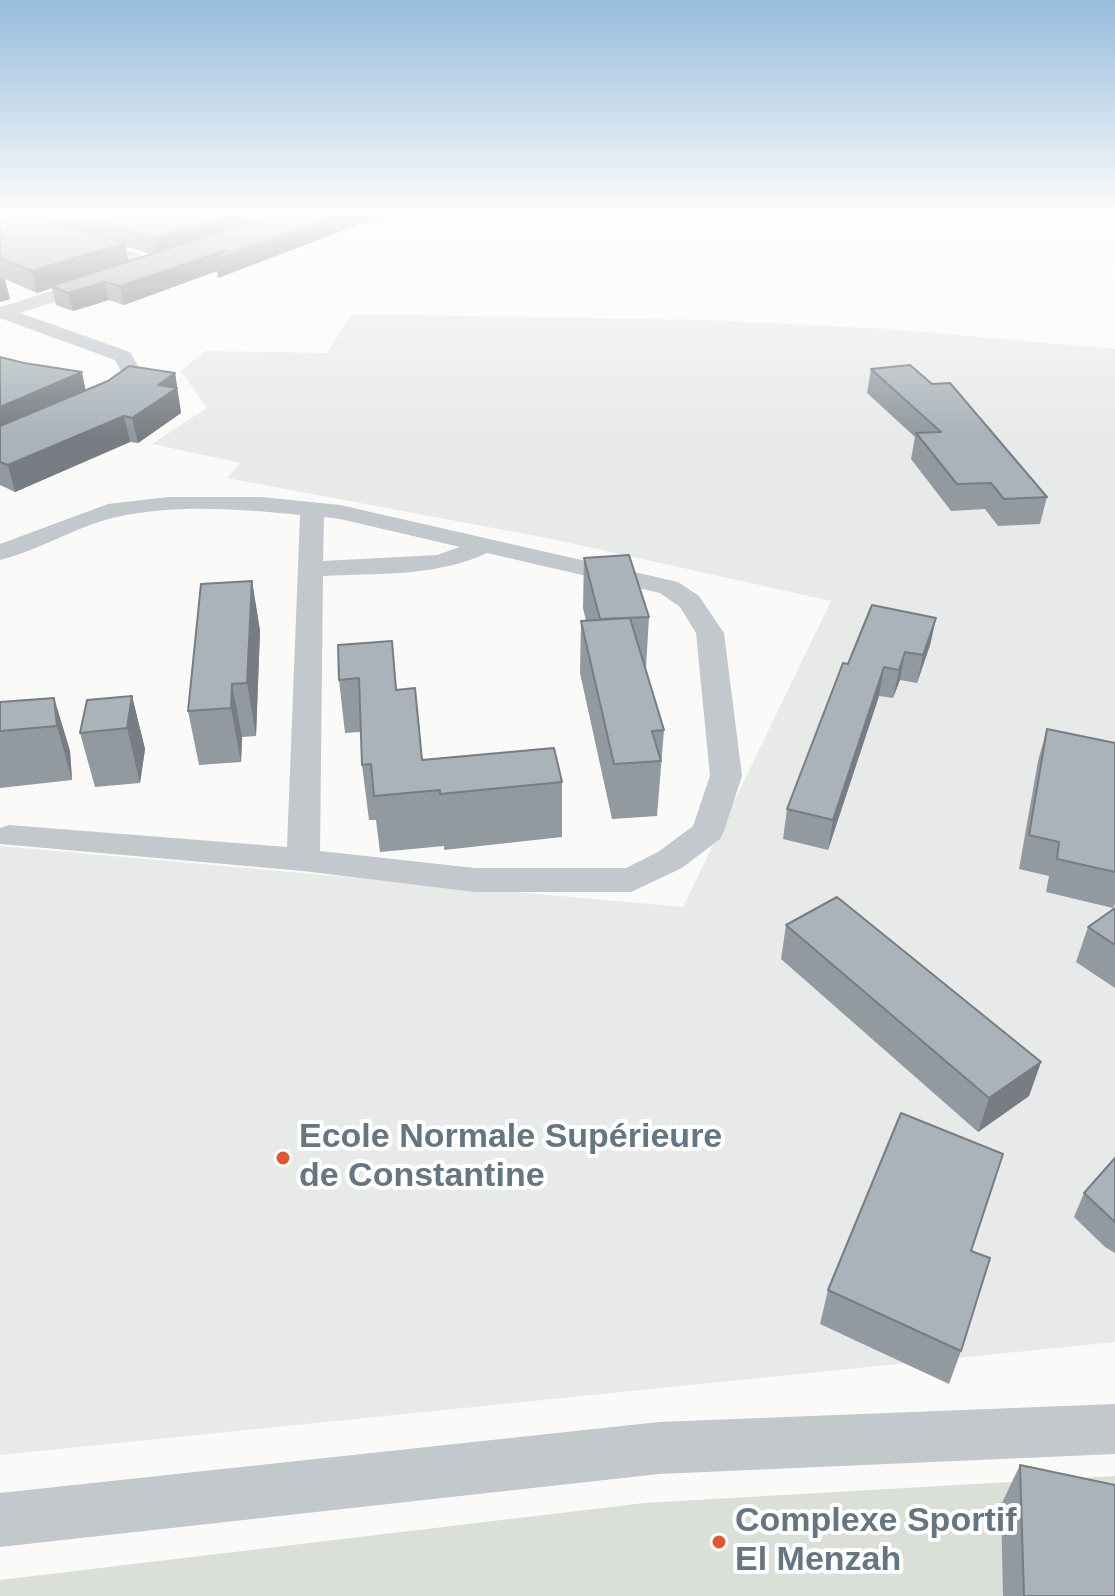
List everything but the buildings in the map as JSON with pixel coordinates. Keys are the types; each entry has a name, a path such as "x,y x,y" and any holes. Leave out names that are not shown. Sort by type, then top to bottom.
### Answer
{"street":[{"path":"12,312 81,288"},
{"path":"10,290 30,299 12,312"},
{"path":"12,312 123,356 131,371 125,385 92,405"},
{"path":"0,553 116,509 168,504 230,504 340,512 669,587 690,602 710,633 726,776 708,831 670,860 631,880 475,880 303,860 9,836"},
{"path":"303,860 312,509"},
{"path":"311,569 437,563 484,545"},
{"path":"0,1520 659,1448 1115,1429"}],"shaded area":[{"path":"352,314 706,320 890,329 1115,349 1115,1342 0,1455 0,846 683,907 831,601 557,540 227,478 241,463 152,444 207,408 181,371 205,351 327,353"},
{"name":"Complexe Sportif El Menzah","path":"1115,1476 1115,1596 0,1596 0,1580 644,1503"}],"place":[{"name":"Ecole Normale Supérieure de Constantine","path":"283,1158"},
{"name":"Complexe Sportif El Menzah","path":"719,1542"}]}
